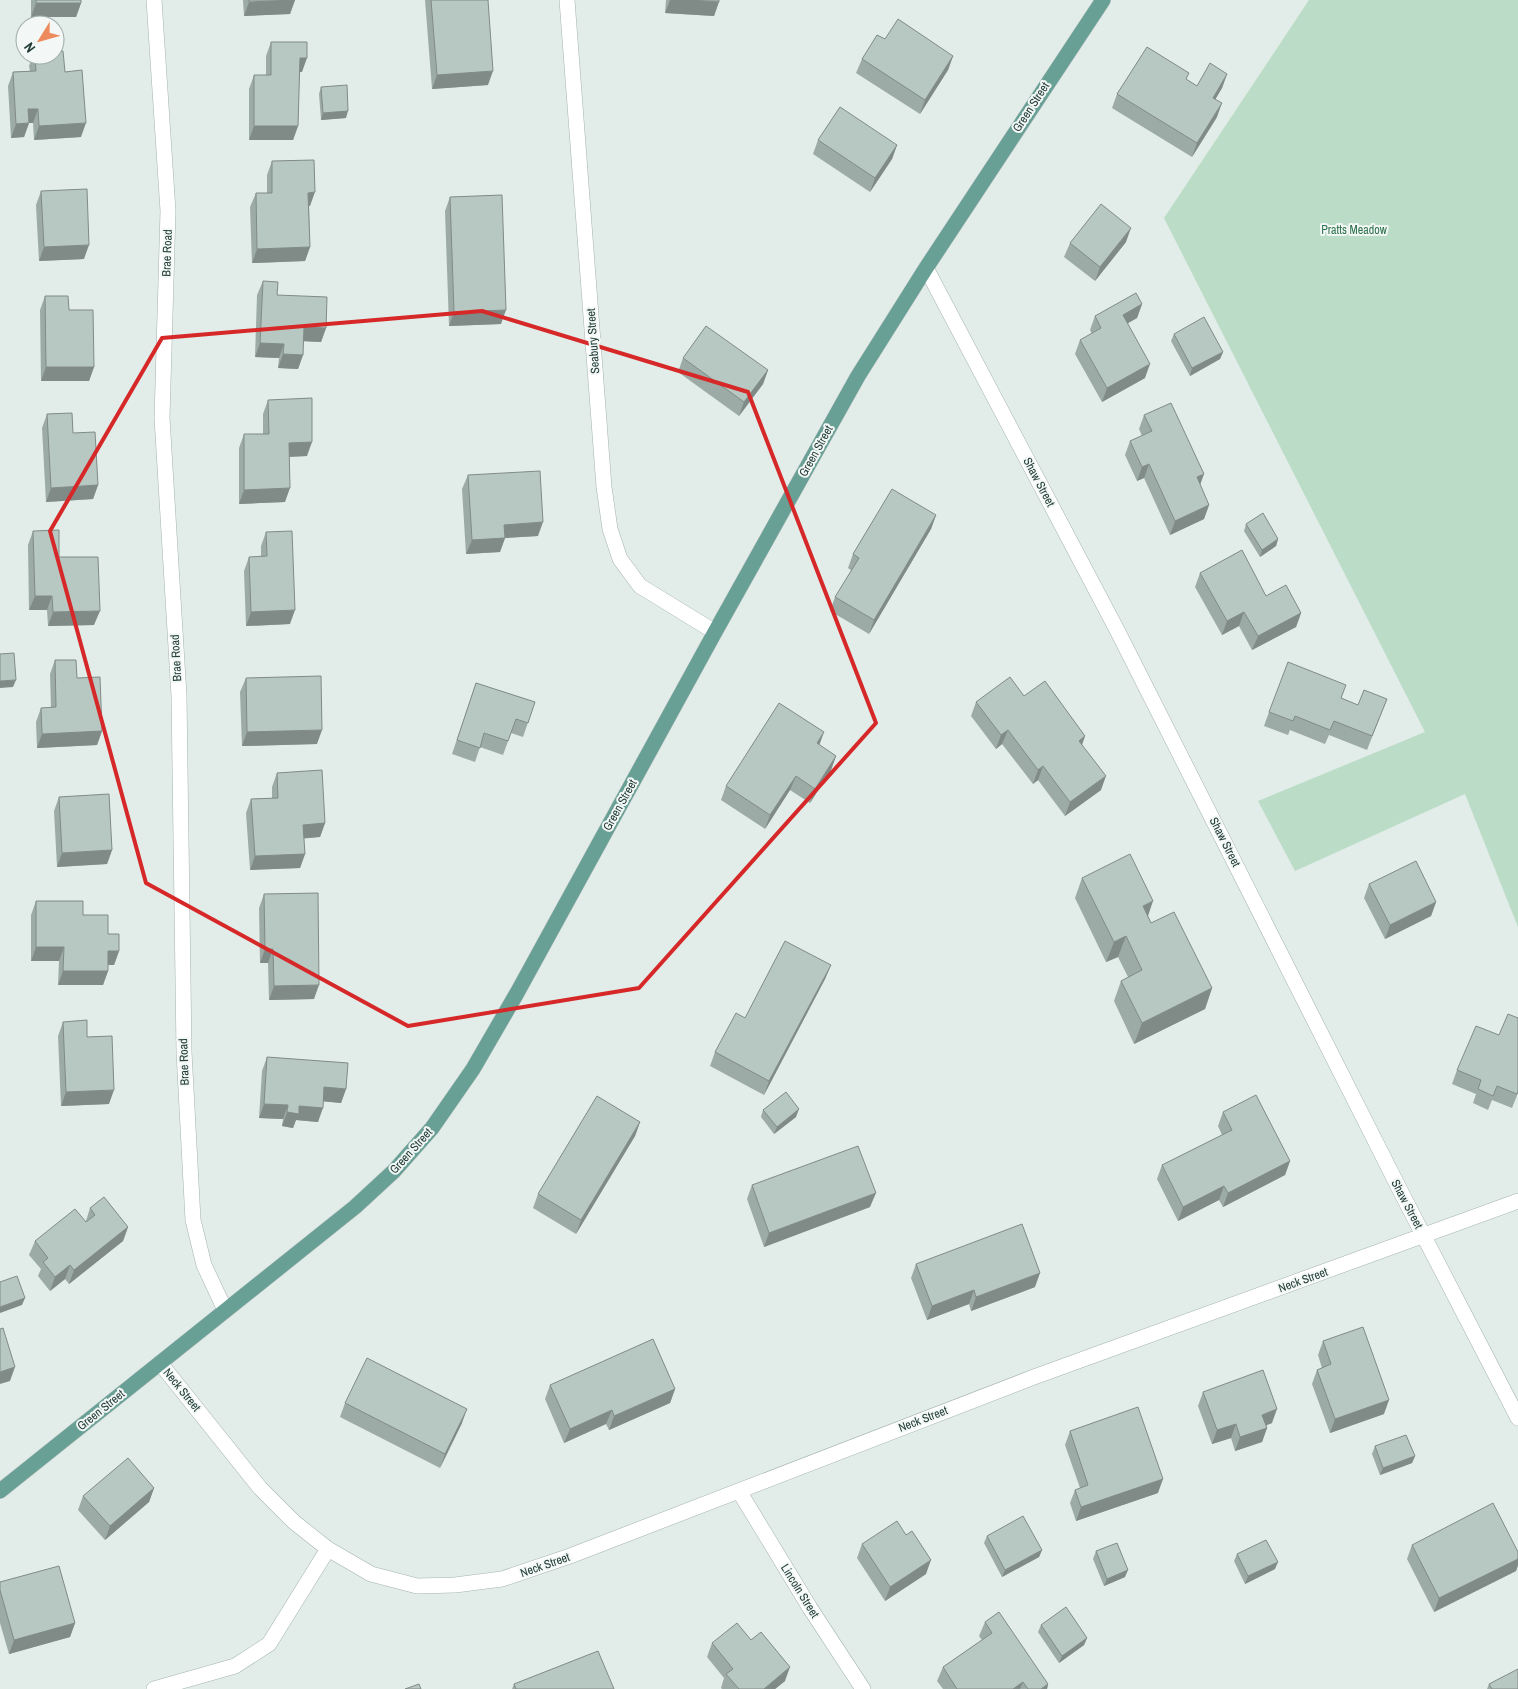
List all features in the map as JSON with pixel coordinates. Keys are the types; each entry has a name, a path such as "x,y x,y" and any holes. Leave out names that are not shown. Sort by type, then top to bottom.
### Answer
{"main road":[{"name":"Green Street","path":"0,1491 355,1207 394,1171 432,1128 472,1069 517,993 858,376 926,268 1103,0"}],"street":[{"name":"Brae Road","path":"154,0 168,211 162,418 179,696 184,1052 192,1210 204,1265 225,1310"},
{"name":"Seabury Street","path":"567,0 604,487 610,530 620,559 640,586 715,632"},
{"name":"Shaw Street","path":"926,268 1117,630 1424,1237 1518,1418"},
{"name":"Neck Street","path":"160,1362 260,1488 294,1522 328,1549 370,1574 417,1586 455,1585 502,1579 570,1556 1034,1376 1424,1237 1518,1201"},
{"name":"Lincoln Street","path":"738,1491 810,1608 863,1689"},
{"path":"154,1689 235,1666 269,1644 328,1549"}],"highlighted area":[{"path":"482,311 748,392 876,723 639,988 408,1026 146,883 50,531 162,338"}],"green space":[{"name":"Pratts Meadow","path":"1309,0 1518,0 1518,927 1465,794 1295,871 1258,801 1425,732 1164,218"}],"building":[{"path":"36,0 81,0 81,3 36,3"},
{"path":"249,0 295,0 249,2"},
{"path":"431,0 488,0 493,71 437,75"},
{"path":"690,0 719,0 719,2"},
{"path":"898,19 953,56 925,100 862,59 877,35 885,39"},
{"path":"271,42 307,42 307,58 300,58 298,126 254,126 254,75 271,75"},
{"path":"1147,47 1189,73 1186,79 1197,86 1210,63 1227,74 1213,98 1222,103 1197,143 1117,94"},
{"path":"36,65 64,65 65,72 82,70 86,123 39,126 38,109 28,109 29,123 16,124 13,72 36,71"},
{"path":"347,85 348,111 323,113 321,87"},
{"path":"840,107 897,145 875,178 818,140"},
{"path":"314,160 315,192 308,193 310,247 257,249 256,193 272,193 272,161"},
{"path":"87,189 89,245 44,247 41,191"},
{"path":"502,195 506,310 454,312 450,197"},
{"path":"1101,204 1131,228 1100,267 1070,243"},
{"path":"263,281 278,282 277,295 327,297 326,328 304,327 303,355 283,354 284,344 260,343"},
{"path":"1136,293 1142,304 1123,315 1150,364 1107,388 1080,340 1101,328 1095,316"},
{"path":"45,296 68,296 69,310 93,310 94,367 46,367"},
{"path":"1204,317 1223,352 1192,368 1174,334"},
{"path":"706,326 768,370 744,402 683,358"},
{"path":"312,398 312,442 289,443 290,488 244,490 244,434 269,434 268,400"},
{"path":"1171,403 1204,474 1197,477 1209,505 1175,521 1149,464 1142,467 1130,441 1152,431 1144,415"},
{"path":"72,413 73,433 95,432 98,485 51,488 47,414"},
{"path":"540,471 543,522 504,525 505,538 472,540 468,475"},
{"path":"892,489 936,515 874,620 835,597 859,558 853,554"},
{"path":"1263,513 1278,539 1262,550 1246,524"},
{"path":"59,530 59,557 98,557 100,611 53,612 52,596 35,596 33,531"},
{"path":"292,531 295,610 251,612 249,557 267,556 266,532"},
{"path":"1242,550 1266,596 1286,585 1301,613 1258,636 1244,612 1227,621 1200,573"},
{"path":"14,653 16,680 0,681 0,654"},
{"path":"55,660 76,660 77,678 100,677 102,731 42,734 41,708 56,707"},
{"path":"1288,662 1346,685 1341,698 1358,705 1364,690 1387,699 1372,736 1334,721 1330,730 1295,716 1293,721 1269,712"},
{"path":"321,676 322,730 247,732 246,678"},
{"path":"1010,677 1024,696 1045,681 1085,736 1079,741 1106,776 1070,802 1043,766 1038,770 1008,730 1001,735 976,702"},
{"path":"476,683 535,702 528,723 516,719 508,741 484,733 480,748 457,740"},
{"path":"779,703 824,732 817,743 836,756 815,789 796,776 770,815 726,786"},
{"path":"322,770 325,823 303,825 305,854 255,856 251,799 278,798 277,773"},
{"path":"109,794 112,850 62,853 59,797"},
{"path":"1130,854 1153,901 1143,906 1151,923 1174,912 1212,988 1142,1023 1121,981 1142,970 1126,936 1114,942 1082,878"},
{"path":"1416,861 1436,902 1390,925 1369,884"},
{"path":"318,893 319,985 274,986 273,949 265,949 264,894"},
{"path":"36,901 83,901 83,915 108,915 108,934 119,934 119,951 108,951 108,971 63,971 64,947 36,947"},
{"path":"785,941 831,965 769,1081 715,1052 736,1013 745,1018"},
{"path":"1508,1014 1518,1018 1518,1091 1517,1094 1497,1086 1493,1096 1478,1089 1481,1080 1457,1070 1476,1026 1499,1035"},
{"path":"87,1020 87,1037 112,1036 114,1090 66,1092 63,1022"},
{"path":"267,1057 348,1063 346,1089 324,1087 323,1108 299,1106 299,1114 287,1112 288,1105 264,1104"},
{"path":"786,1092 799,1109 777,1127 763,1110"},
{"path":"1256,1095 1290,1161 1228,1193 1224,1186 1183,1207 1162,1165 1232,1130 1223,1112"},
{"path":"597,1096 640,1122 581,1220 538,1194"},
{"path":"858,1146 876,1193 769,1233 752,1185"},
{"path":"104,1197 128,1227 74,1270 70,1265 55,1277 43,1262 48,1258 35,1241 75,1209 86,1222 95,1215 90,1208"},
{"path":"1022,1224 1040,1273 976,1297 974,1290 932,1306 916,1264"},
{"path":"17,1276 25,1298 0,1307 0,1282"},
{"path":"1363,1327 1389,1400 1335,1419 1317,1370 1331,1364 1323,1341"},
{"path":"3,1328 15,1367 0,1372 0,1329"},
{"path":"653,1339 675,1389 614,1416 612,1410 570,1429 550,1385"},
{"path":"367,1358 467,1409 445,1454 345,1403"},
{"path":"1263,1370 1277,1409 1262,1415 1267,1428 1240,1437 1236,1424 1217,1430 1203,1392"},
{"path":"1138,1407 1163,1479 1081,1507 1075,1490 1088,1485 1070,1431"},
{"path":"1406,1435 1415,1456 1383,1468 1375,1446"},
{"path":"128,1458 154,1488 110,1526 83,1496"},
{"path":"1493,1503 1518,1552 1518,1559 1439,1598 1412,1545"},
{"path":"1023,1516 1042,1550 1005,1570 987,1536"},
{"path":"897,1521 906,1535 912,1531 931,1560 890,1587 862,1544"},
{"path":"1266,1540 1278,1562 1248,1576 1237,1554"},
{"path":"1117,1543 1128,1570 1107,1579 1096,1551"},
{"path":"59,1566 75,1623 14,1640 0,1590 0,1582"},
{"path":"1066,1607 1087,1638 1062,1656 1041,1625"},
{"path":"999,1612 1048,1684 1041,1689 1028,1689 1023,1682 1013,1689 957,1689 943,1667 992,1633 985,1622"},
{"path":"737,1623 751,1640 761,1632 790,1667 764,1689 739,1689 726,1674 733,1669 712,1643"},
{"path":"598,1651 614,1689 516,1689 514,1684"},
{"path":"1518,1669 1518,1689 1492,1689 1489,1684"},
{"path":"419,1684 421,1689 405,1689"}]}
